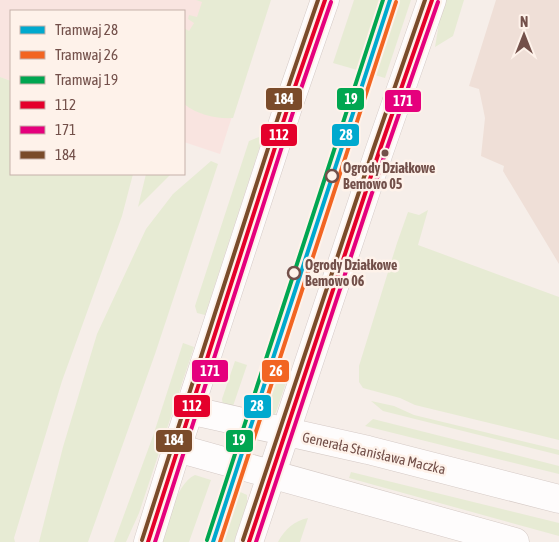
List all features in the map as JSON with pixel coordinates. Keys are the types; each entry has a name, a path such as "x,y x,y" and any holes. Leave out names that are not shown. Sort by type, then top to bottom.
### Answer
{"main road":[{"path":"148,542 176,448 325,0"},
{"path":"249,542 379,152 432,0"},
{"name":"Generała Stanisława Maczka","path":"189,410 368,450 559,499"},
{"path":"176,448 515,542"}],"shaded area":[{"path":"0,0 269,0 220,154 185,142 185,10 10,10 10,81 0,77"},
{"path":"496,0 559,0 559,264 503,171 504,166 481,156 485,118 479,89 469,86"}],"green space":[{"path":"196,0 271,0 233,118 207,116 185,105 185,29 189,31 194,23 188,19 189,15 197,17 202,2"},
{"path":"354,0 411,0 385,78 333,63"},
{"path":"443,0 464,0 453,36 435,47"},
{"path":"0,77 10,81 10,175 133,175 122,216 62,381 14,538 15,542 0,542"},
{"path":"259,137 262,140 205,315 197,313 195,306 249,141"},
{"path":"211,161 218,164 155,354 88,542 39,542 63,447 97,334 146,229 173,194"},
{"path":"146,175 170,175 138,207"},
{"path":"428,210 418,245 559,297 559,440 415,405 400,398 363,388 359,382 359,366 408,212 419,215"},
{"path":"183,343 194,347 139,513 126,542 114,542 153,436"},
{"path":"235,361 247,365 232,409 223,405 222,399"},
{"path":"275,373 288,377 274,415 261,416"},
{"path":"371,401 394,406 414,415 559,450 559,455 383,411"},
{"path":"373,419 559,466 559,474 365,426"},
{"path":"351,472 559,523 559,536 349,478"},
{"path":"195,475 211,480 189,542 162,542 178,495 183,486"},
{"path":"236,490 247,495 247,503 234,542 219,542"},
{"path":"308,518 300,542 278,542 290,526"}],"tram line":[{"name":"19","path":"207,540 383,0"},
{"name":"28","path":"213,542 390,0"},
{"name":"26","path":"220,542 396,2"}],"transit line":[{"name":"184","path":"142,540 283,102 318,0"},
{"name":"112","path":"148,542 289,104 325,0"},
{"name":"184","path":"243,540 425,0"},
{"name":"112","path":"249,542 379,152 432,0"},
{"name":"171","path":"155,542 295,106 331,2"},
{"name":"171","path":"256,542 385,154 438,2"}],"place":[{"name":"Ogrody Działkowe Bemowo 05","path":"332,176"},
{"name":"Ogrody Działkowe Bemowo 06","path":"294,273"}]}
